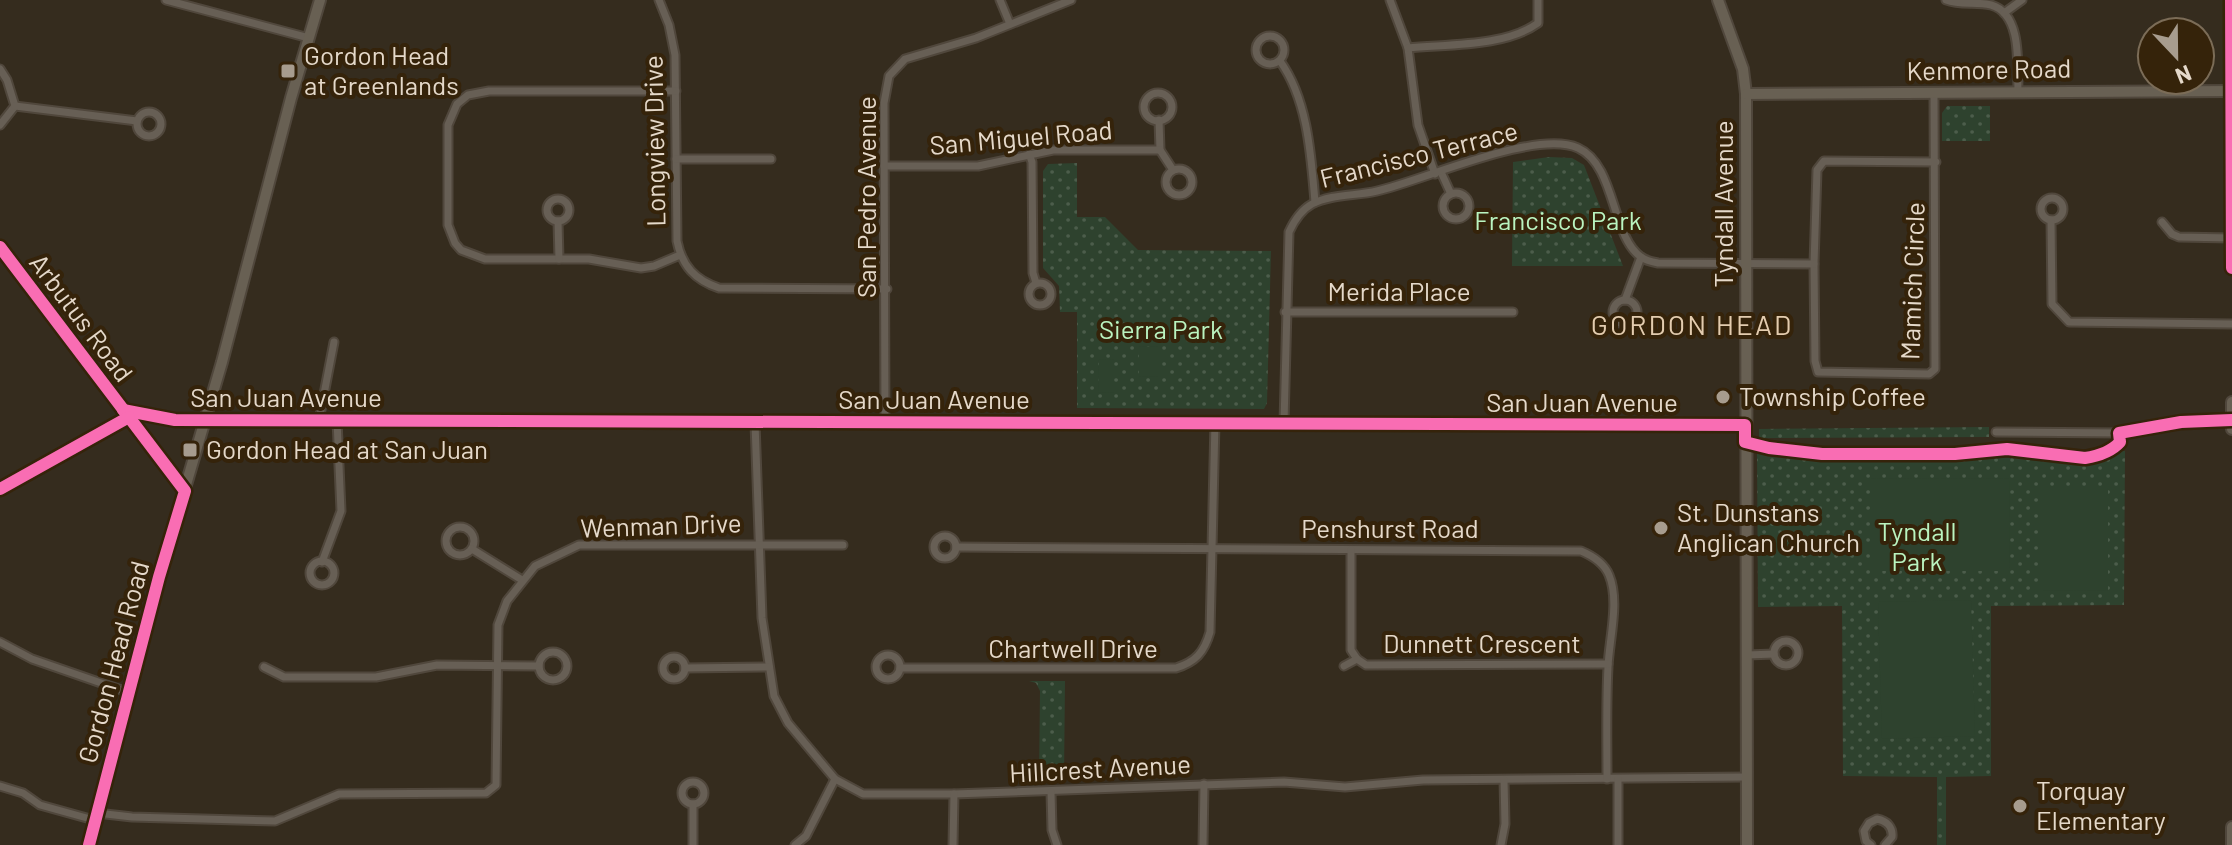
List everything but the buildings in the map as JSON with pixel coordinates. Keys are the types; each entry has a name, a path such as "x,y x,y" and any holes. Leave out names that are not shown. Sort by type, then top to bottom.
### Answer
{"street":[{"path":"166,0 309,38"},
{"name":"Gordon Head Road","path":"89,845 159,577 222,362 320,0"},
{"name":"Longview Drive","path":"659,0 674,43 677,241 680,255 696,277 719,288 887,289"},
{"path":"1000,0 1010,24"},
{"name":"San Pedro Avenue","path":"885,422 885,91 895,67 917,54 955,45 1071,0"},
{"path":"1390,0 1408,48 1418,125 1438,173 1451,194"},
{"path":"1408,48 1507,38 1526,32 1538,23 1538,0"},
{"name":"Tyndall Avenue","path":"1718,0 1743,69 1746,94 1747,845"},
{"path":"1946,0 1959,4 1993,5 2004,13 2014,31 2018,91"},
{"path":"2004,13 2022,0"},
{"path":"2231,0 2232,268"},
{"path":"1268,36 1280,40 1285,53 1280,61 1271,65 1259,59 1256,50 1259,41 1268,36"},
{"path":"1280,61 1295,91 1305,122 1315,202"},
{"path":"0,69 15,106"},
{"path":"676,91 489,91 468,95 457,104 448,125 448,225 455,243 473,256 485,259 589,259 641,268 680,255"},
{"name":"Kenmore Road","path":"1746,94 2232,91"},
{"name":"Mamich Circle","path":"1934,93 1936,162 1935,369 1929,374 1818,372 1814,264 1817,170 1824,161 1936,162"},
{"path":"15,106 137,121"},
{"path":"0,125 15,106"},
{"path":"1159,120 1160,150 1173,170"},
{"name":"Francisco Terrace","path":"1284,423 1289,232 1300,213 1315,202 1376,191 1516,148 1559,144 1577,147 1594,159 1629,243 1641,257"},
{"name":"San Miguel Road","path":"884,166 978,166 1053,150 1160,150"},
{"path":"1029,154 1032,162 1033,273 1036,283"},
{"path":"676,159 771,159"},
{"path":"2051,220 2052,304 2069,322 2232,324"},
{"path":"558,221 559,259"},
{"path":"2162,222 2179,237 2231,238"},
{"name":"Arbutus Road","path":"0,247 185,491"},
{"path":"1625,300 1641,257 1658,263 1814,264"},
{"name":"Merida Place","path":"1285,312 1513,312"},
{"path":"319,420 334,342"},
{"path":"2232,402 2232,429"},
{"name":"San Juan Avenue","path":"123,410 150,417 205,419 1745,425"},
{"path":"322,562 341,511 337,420"},
{"path":"1996,432 2121,433 2181,422 2232,420"},
{"name":"Chartwell Drive","path":"900,668 1176,668 1190,663 1206,645 1210,632 1215,422"},
{"name":"Hillcrest Avenue","path":"755,423 762,618 774,696 788,723 835,779 863,794 1051,792 1204,784 1302,783 1345,787 1423,780 1747,777"},
{"path":"454,529 467,529 474,540 472,549 465,555 455,555 446,545 447,535 454,529"},
{"name":"Wenman Drive","path":"95,817 275,821 339,794 486,793 496,785 498,625 507,601 535,566 579,545 843,545"},
{"name":"Penshurst Road","path":"956,547 1569,549 1587,553 1602,565 1611,582 1607,779"},
{"path":"472,549 522,580"},
{"name":"Dunnett Crescent","path":"1351,550 1351,650 1366,665 1608,664"},
{"path":"0,642 32,659 130,693"},
{"path":"1747,655 1774,654"},
{"name":"Dunnett Crescent","path":"1344,666 1357,659"},
{"path":"264,667 284,677 376,677 437,665 539,666"},
{"path":"685,668 769,667"},
{"path":"795,845 806,836 835,779"},
{"path":"1618,779 1618,845"},
{"path":"1501,845 1505,824 1504,780"},
{"path":"1203,845 1204,784"},
{"path":"0,786 23,793 40,805 95,817"},
{"path":"1051,792 1052,830 1057,845"},
{"path":"953,845 954,794"},
{"path":"693,804 693,845"},
{"path":"1871,845 1866,841 1864,831 1869,823 1877,819 1886,822 1891,829 1892,837 1885,845"},
{"path":"2232,827 2232,845"}],"green space":[{"path":"1947,106 1990,106 1990,141 1942,141 1942,113"},
{"name":"Francisco Park","path":"1549,157 1572,158 1584,165 1623,266 1512,266 1513,162"},
{"name":"Sierra Park","path":"1077,163 1077,217 1105,217 1138,250 1271,251 1267,403 1264,409 1077,408 1077,312 1060,312 1059,286 1043,268 1043,171 1048,164"},
{"path":"1139,346 1158,347 1158,377 1139,376"},
{"path":"1099,359 1114,360 1114,393 1098,392"},
{"path":"116,422 119,426 0,491 0,486"},
{"path":"1989,427 1989,437 1759,438 1759,429"},
{"name":"Tyndall Park","path":"2125,451 2124,605 1991,606 1991,776 1946,777 1946,845 1937,845 1937,777 1843,776 1842,606 1758,607 1757,452"},
{"path":"1870,478 2010,479 2009,571 1870,571"},
{"path":"2042,486 2108,486 2108,591 2042,590"},
{"path":"1971,600 1975,736 1882,739 1878,602"},
{"path":"1029,681 1065,681 1064,778 1039,780 1040,691 1036,683"}],"cycle path":[{"path":"2231,0 2232,268"},
{"path":"0,247 185,491 159,577 89,845"},
{"path":"123,410 175,420 1745,425 1745,442 1822,454 1955,454 2007,449 2085,458 2113,448 2120,442 2119,433 2181,422 2232,420"},
{"path":"0,489 129,417"}],"place":[{"name":"Gordon Head at Greenlands","path":"288,71"},
{"name":"Township Coffee","path":"1723,397"},
{"name":"Gordon Head at San Juan","path":"190,450"},
{"name":"St. Dunstans Anglican Church","path":"1661,528"},
{"name":"Torquay Elementary","path":"2020,806"}],"district":[{"name":"GORDON HEAD","path":"1692,325"}]}
